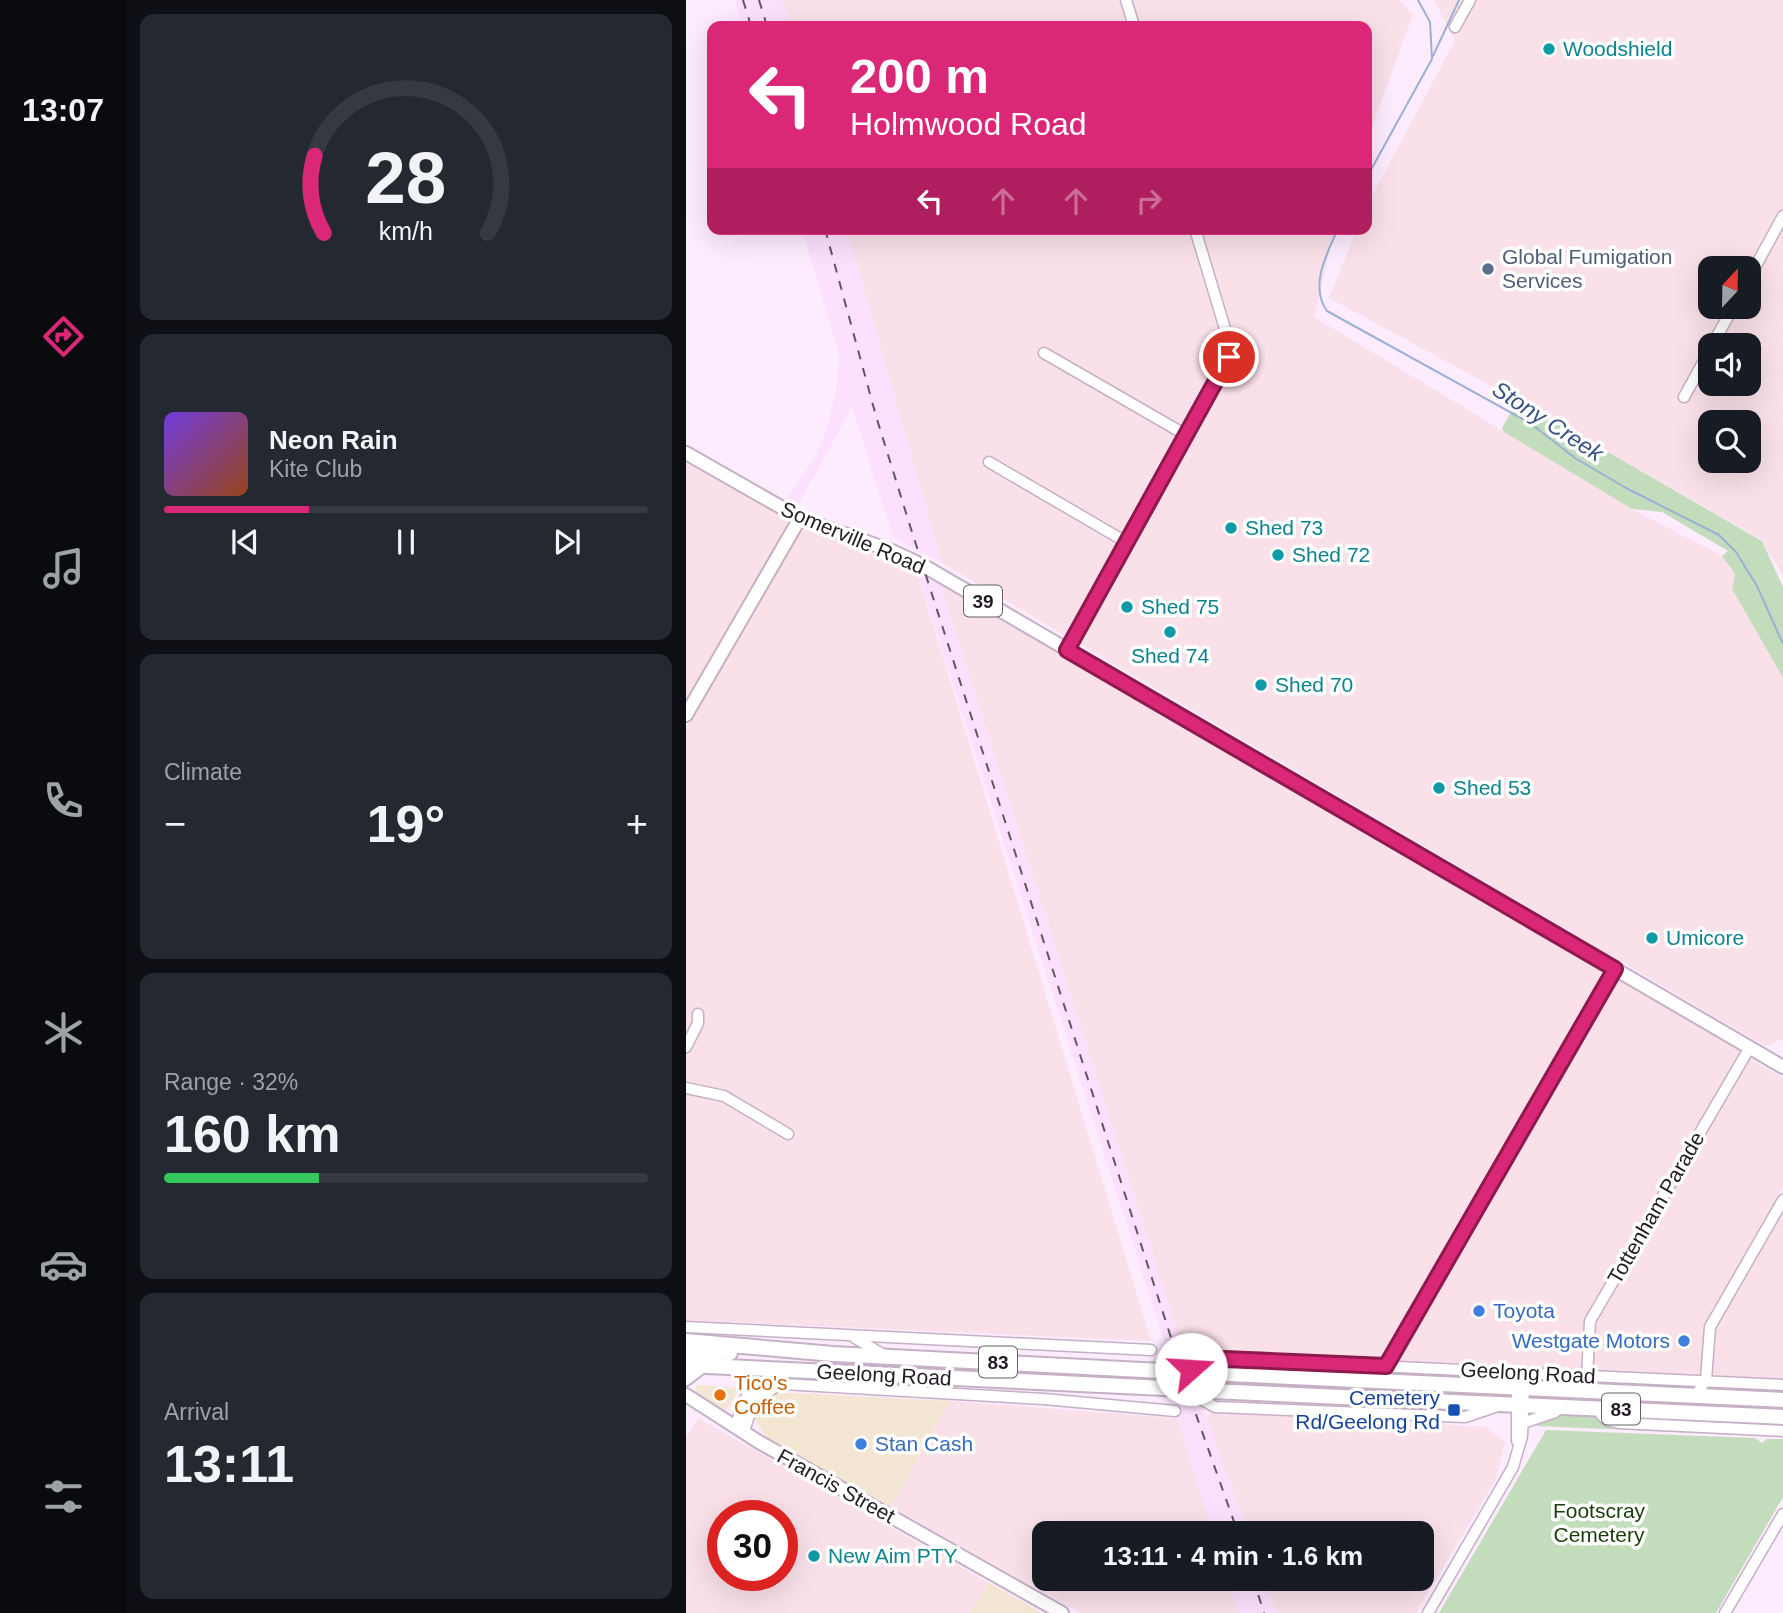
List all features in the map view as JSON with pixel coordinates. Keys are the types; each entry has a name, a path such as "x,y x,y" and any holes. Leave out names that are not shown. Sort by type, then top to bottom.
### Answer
{"highway":[{"name":"Geelong Road","path":"686,1341 833,1354 1450,1384 1519,1382 1783,1400"},
{"path":"686,1351 800,1356 833,1354"},
{"name":"Geelong Road","path":"686,1365 1783,1417"},
{"path":"1706,1396 1705,1401 1718,1413"}],"main road":[{"name":"Somerville Road","path":"686,453 800,519 892,551 919,564 1749,1047 1781,1062"},
{"path":"686,715 800,519"},
{"path":"686,1379 703,1366"},
{"path":"686,1395 693,1404"},
{"name":"Francis Street","path":"693,1404 1062,1613"}],"street":[{"path":"1455,27 1470,0"},
{"path":"1130,1 1133,21"},
{"path":"1761,256 1783,216"},
{"path":"1067,650 1230,354 1197,235"},
{"path":"1044,354 1186,435"},
{"path":"1684,397 1698,372"},
{"path":"989,463 1126,542"},
{"path":"1386,1366 1615,969"},
{"path":"686,1047 698,1023 698,1014"},
{"name":"Tottenham Parade","path":"1587,1376 1590,1321 1749,1047"},
{"path":"686,1088 724,1096 788,1134"},
{"path":"1706,1396 1710,1326 1783,1200"},
{"name":"Geelong Road","path":"686,1327 1151,1350"},
{"name":"Geelong Road","path":"852,1336 893,1357 917,1339"},
{"name":"Geelong Road","path":"1513,1404 1465,1417 1215,1407 1199,1398 1191,1369 1195,1360 1200,1358 1440,1369 1519,1382 1587,1376 1783,1385"},
{"path":"740,1369 751,1390"},
{"name":"Geelong Road","path":"1440,1369 1450,1384"},
{"path":"1706,1380 1706,1396"},
{"path":"1518,1445 1513,1404 1519,1382"},
{"name":"Geelong Road","path":"751,1390 764,1383 1044,1399 1175,1411"},
{"name":"Geelong Road","path":"763,1392 778,1385"},
{"path":"751,1390 763,1392"},
{"path":"739,1430 743,1402 751,1390"},
{"path":"739,1430 751,1406 763,1392"},
{"path":"1428,1613 1507,1478 1523,1423 1513,1404"},
{"path":"1523,1423 1555,1412 1562,1406"},
{"name":"Geelong Road","path":"1596,1408 1606,1420 1619,1423 1783,1431"},
{"path":"1726,1613 1783,1516"}],"shaded area":[{"path":"735,0 782,0 788,21 741,21"},
{"path":"782,0 1399,0 1413,14 1372,127 1372,21 788,21"},
{"path":"1434,0 1783,0 1783,576 1762,540 1523,403 1329,298 1355,235 1372,235 1372,196 1455,41"},
{"path":"804,235 849,235 942,563 893,537 852,407 797,507 786,500 815,457 827,428 836,391 839,354"},
{"path":"849,235 1334,235 1314,317 1632,509 1722,556 1735,574 1732,589 1783,678 1783,1039 1765,1046 942,563"},
{"path":"686,462 796,525 686,715"},
{"path":"800,526 916,569 1151,1341 686,1320 686,729"},
{"path":"916,569 940,583 1186,1359 1244,1521 1209,1521 1177,1418 1171,1362"},
{"path":"940,583 1609,971 1379,1362 1192,1351 1186,1359"},
{"path":"1614,976 1744,1050 1585,1321 1583,1370 1390,1363"},
{"path":"1747,1058 1783,1078 1783,1187 1704,1326 1702,1379 1593,1372 1593,1322"},
{"path":"1783,1212 1783,1380 1710,1376 1714,1326"},
{"path":"696,1385 740,1388 726,1411 697,1395"},
{"path":"775,1392 950,1401 891,1507 766,1438 754,1417 755,1410 761,1401"},
{"path":"950,1401 1177,1418 1209,1521 1032,1521 1032,1586 891,1507"},
{"path":"1216,1412 1486,1427 1505,1442 1496,1479 1434,1583 1434,1521 1244,1521 1205,1416"},
{"path":"698,1418 989,1583 970,1613 686,1613 686,1438"},
{"path":"989,1583 1042,1613 970,1613"},
{"path":"1041,1591 1232,1591 1239,1613 1080,1613"},
{"path":"1232,1591 1269,1591 1277,1613 1239,1613"},
{"path":"1269,1591 1429,1591 1416,1613 1277,1613"}],"green space":[{"path":"1517,402 1762,541 1783,587 1783,678 1732,589 1735,574 1722,556 1728,551 1662,512 1632,509 1504,432 1502,428"},
{"path":"1534,1378 1623,1380 1623,1383 1610,1385 1534,1381"},
{"path":"1536,1393 1700,1403 1699,1406 1688,1406 1536,1396"},
{"path":"1568,1413 1597,1416 1611,1427 1742,1435 1537,1426 1535,1421"},
{"path":"1606,1414 1783,1423 1783,1425 1611,1419"},
{"name":"Footscray Cemetery","path":"1546,1430 1755,1438 1762,1443 1767,1439 1783,1439 1783,1497 1716,1613 1439,1613"}],"waterway":[{"name":"Stony Creek","path":"1372,168 1432,59 1430,22 1418,0"},
{"path":"1433,56 1459,0"},
{"name":"Stony Creek","path":"1335,235 1320,280 1322,301 1327,311 1530,423 1575,458 1626,488 1719,535 1736,552 1757,586 1783,644"}],"railway":[{"path":"743,0 749,21"},
{"path":"759,0 765,21"},
{"path":"827,235 876,416 911,529 1193,1406 1234,1521"},
{"path":"1257,1591 1264,1613"}],"place":[{"name":"Woodshield","path":"1549,49"},
{"name":"Global Fumigation Services","path":"1488,269"},
{"name":"Shed 73","path":"1231,528"},
{"name":"Shed 72","path":"1278,555"},
{"name":"Shed 75","path":"1127,607"},
{"name":"Shed 74","path":"1170,632"},
{"name":"Shed 70","path":"1261,685"},
{"name":"Shed 53","path":"1439,788"},
{"name":"Umicore","path":"1652,938"},
{"name":"Toyota","path":"1479,1311"},
{"name":"Westgate Motors","path":"1684,1341"},
{"name":"Tico's Coffee","path":"720,1395"},
{"name":"Cemetery Rd/Geelong Rd","path":"1454,1410"},
{"name":"Stan Cash","path":"861,1444"},
{"name":"New Aim PTY","path":"814,1556"}],"route":[{"path":"1191,1369 1195,1360 1200,1358 1386,1366 1615,969 1067,650 1229,357"}]}
